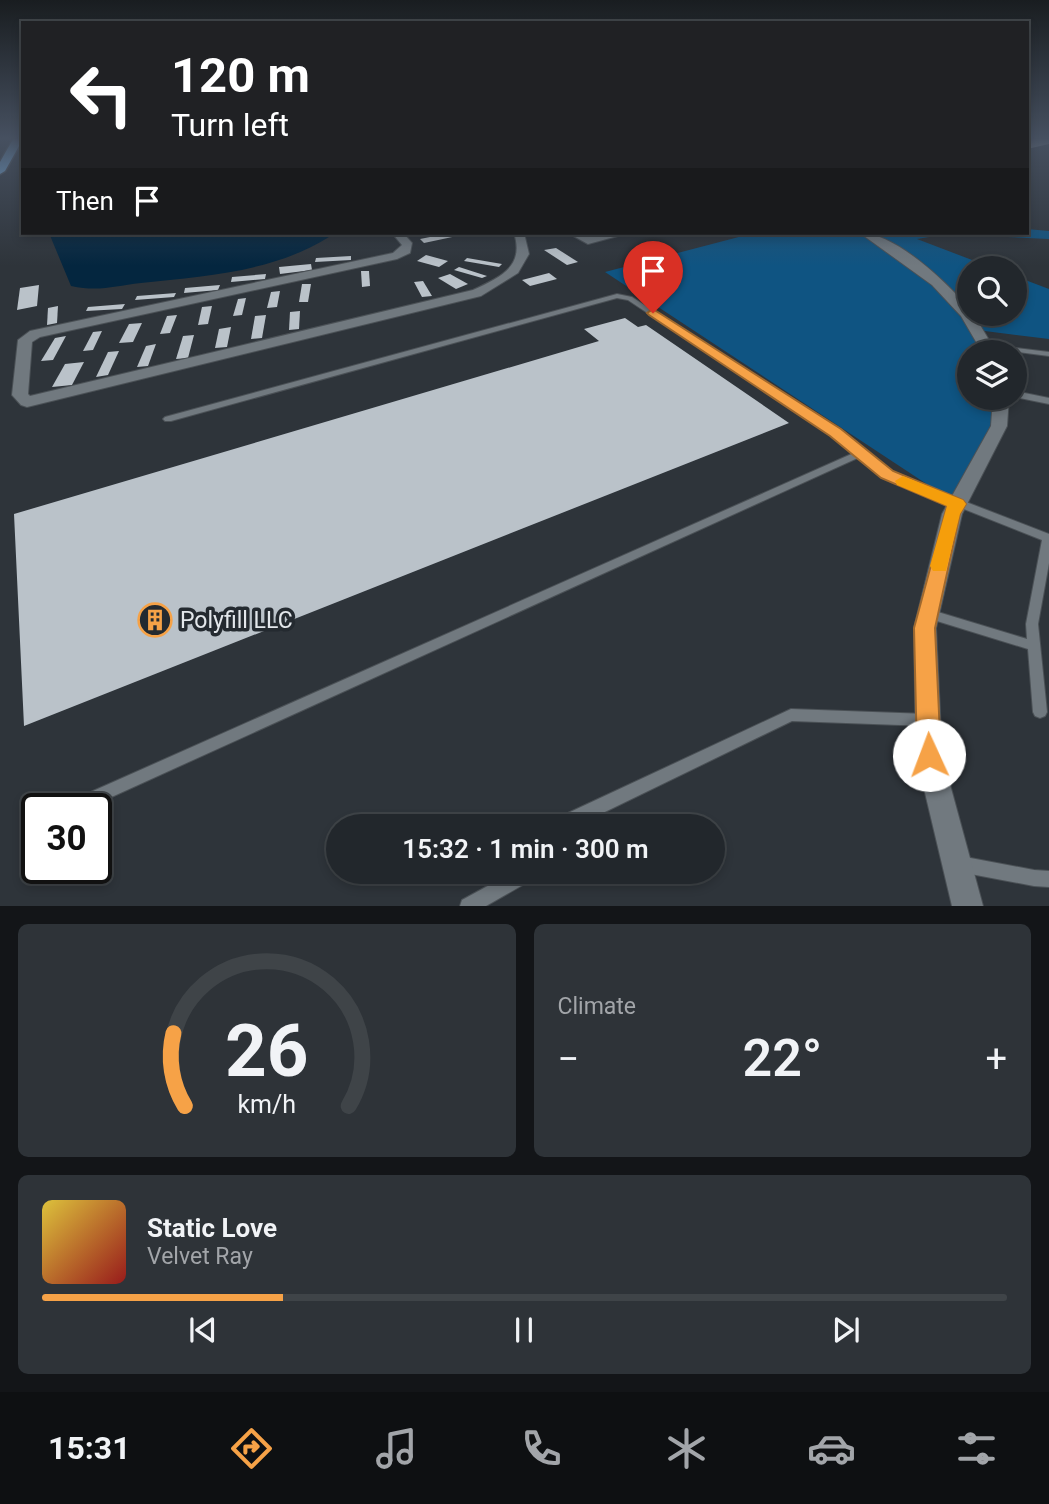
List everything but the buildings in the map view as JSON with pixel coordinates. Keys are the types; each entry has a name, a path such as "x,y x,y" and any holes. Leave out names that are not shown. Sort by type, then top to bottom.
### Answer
{"street":[{"path":"399,235 408,246 407,251 397,256 35,334 25,340 20,395 27,402 477,293 498,283 519,265 525,256 525,247 520,235"},
{"path":"576,235 588,242 616,235"},
{"path":"867,235 913,262 947,291 982,340"},
{"path":"968,905 929,755 925,628 952,514 999,426 1000,410"}],"lane":[{"path":"168,419 617,296 631,298 863,452 887,475 1049,538 1032,624 1040,712"},
{"path":"1027,352 1049,354"},
{"path":"1027,396 1049,401"},
{"path":"105,793 863,452"},
{"path":"928,614 1034,646"},
{"path":"584,814 791,715 928,720"},
{"path":"956,863 1034,878 1049,878"},
{"path":"468,905 507,884"}],"shaded area":[{"path":"1029,229 1049,231 1049,239 967,235 1029,235"},
{"path":"50,235 329,237 285,258 238,270 106,288 71,286"},
{"path":"746,235 941,235 917,239 962,256 957,256 957,326 1027,326 1027,281 1049,289 1049,339 977,330 982,340 957,340 957,410 998,410 957,504 605,272"}],"slow traffic":[{"path":"903,481 957,504 939,566"}],"place":[{"name":"Polyfill LLC","path":"155,620"}],"route":[{"path":"653,313 863,452 887,475 957,504 952,514 925,628 929,755"}]}
